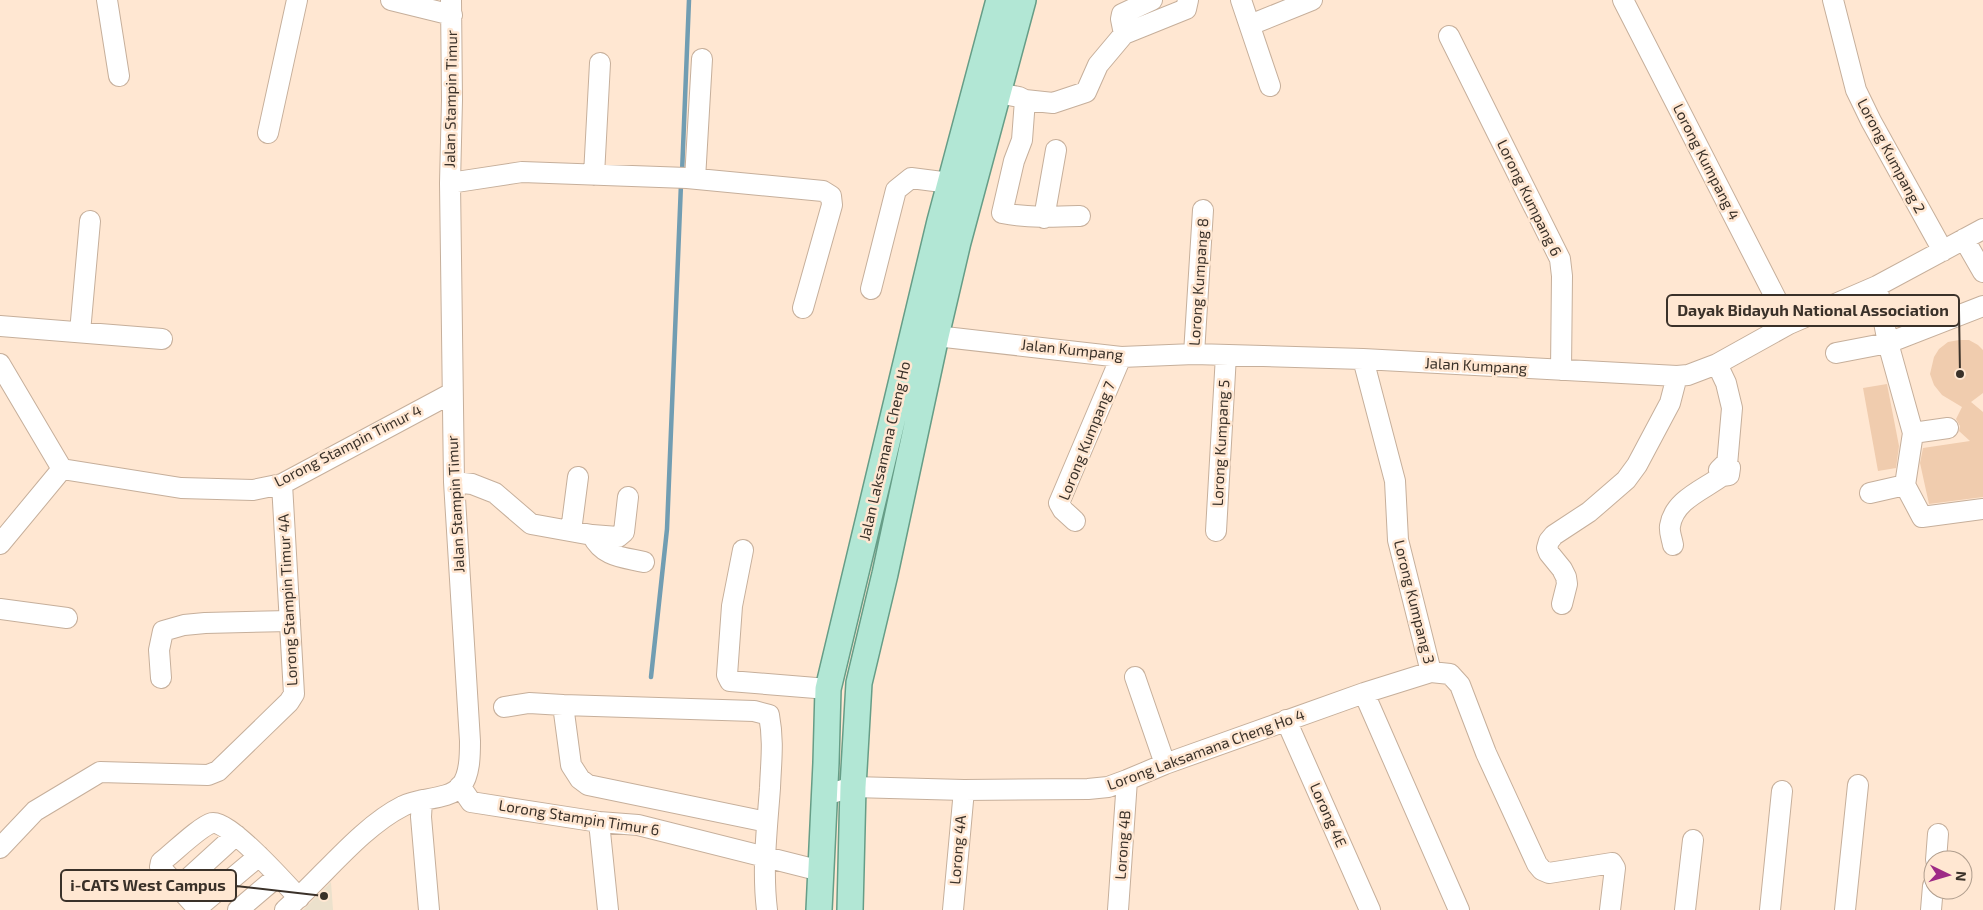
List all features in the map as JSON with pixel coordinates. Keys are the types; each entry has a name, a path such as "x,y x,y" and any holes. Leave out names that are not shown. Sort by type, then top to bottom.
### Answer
{"main road":[{"name":"Jalan Laksamana Cheng Ho","path":"819,910 828,689 950,183 999,0"},
{"name":"Jalan Laksamana Cheng Ho","path":"850,910 853,787 859,683 958,242 1023,0"}],"street":[{"path":"108,0 119,76"},
{"path":"268,133 297,0"},
{"path":"391,0 452,8"},
{"path":"1124,34 1121,20 1122,14 1152,0"},
{"path":"998,93 1025,100 1053,103 1086,92 1098,65 1124,34 1186,9 1188,0"},
{"path":"1241,0 1270,86"},
{"path":"1250,25 1312,0"},
{"name":"Lorong Kumpang 4","path":"1623,0 1789,324"},
{"name":"Lorong Kumpang 2","path":"1833,0 1856,90 1943,251"},
{"name":"Jalan Stampin Timur","path":"452,8 450,183 454,482 470,742 467,772 460,786"},
{"name":"Lorong Kumpang 6","path":"1449,36 1560,260 1562,276 1560,321 1561,370"},
{"path":"684,178 702,60"},
{"path":"594,175 600,63"},
{"path":"1025,100 1022,140 1014,161 1002,213 1044,218 1080,216"},
{"path":"1044,218 1056,150"},
{"path":"450,183 522,172 684,178 823,191 831,196 832,204 803,308"},
{"path":"871,289 896,190 911,178 950,183"},
{"name":"Lorong Kumpang 8","path":"1194,354 1203,210"},
{"path":"80,332 90,221"},
{"name":"Jalan Kumpang","path":"936,336 1121,357 1194,354 1363,359 1676,376 1688,375 1717,364 1789,324 1878,286 1983,229"},
{"path":"1964,239 1983,272"},
{"path":"1878,286 1888,344 1913,433 1905,485 1922,517 1983,508"},
{"path":"1836,353 1888,344 1983,306"},
{"path":"0,326 162,339"},
{"name":"Lorong Kumpang 5","path":"1216,531 1226,355"},
{"name":"Lorong Kumpang 7","path":"1075,521 1063,510 1060,503 1121,357"},
{"name":"Lorong Kumpang 3","path":"1363,359 1395,481 1398,540 1431,672 1450,674 1460,685 1486,753 1537,864 1542,870 1549,873 1612,863 1615,868 1610,910"},
{"path":"0,364 62,469 0,544"},
{"path":"1672,545 1670,527 1674,512 1686,499 1725,471 1732,408 1726,383 1717,364"},
{"path":"1562,604 1567,584 1566,577 1562,569 1549,554 1547,548 1548,541 1589,512 1626,480 1637,465 1670,403 1676,376"},
{"name":"Lorong Stampin Timur 4","path":"62,469 181,488 253,490 282,484 452,393"},
{"path":"1913,433 1948,428"},
{"path":"571,531 578,476"},
{"path":"454,482 472,484 495,493 531,524 592,535 618,537 624,532 628,497"},
{"name":"Lorong Stampin Timur 4A","path":"0,848 35,811 100,772 208,775 218,771 289,702 294,694 282,484"},
{"path":"1870,493 1905,485"},
{"path":"592,535 602,550 614,555 644,562"},
{"path":"743,550 732,606 727,675 730,681 828,689"},
{"path":"0,609 67,618"},
{"path":"160,678 159,650 163,631 184,624 198,623 290,622"},
{"name":"Lorong Laksamana Cheng Ho 4","path":"825,795 853,787 964,790 1088,789 1108,786 1286,720 1431,672"},
{"path":"1135,677 1164,764"},
{"path":"1364,693 1459,910"},
{"path":"504,707 529,704 563,705 754,711 769,715 773,737 764,857 764,886 767,910"},
{"path":"563,705 571,765 580,779 588,786 767,822"},
{"name":"Lorong 4E","path":"1286,720 1370,910"},
{"name":"Lorong 4B","path":"1118,910 1127,780"},
{"path":"1845,910 1858,785"},
{"path":"259,856 198,909 160,867 161,862 205,827 213,823 220,823 259,856 278,876 292,904 374,824 404,805 448,794 460,786"},
{"name":"Lorong Stampin Timur 6","path":"460,786 470,802 599,822 638,825 820,871"},
{"name":"Lorong 4A","path":"953,910 964,790"},
{"path":"1770,910 1782,791"},
{"path":"422,800 420,817 429,910"},
{"path":"599,822 608,910"},
{"path":"1937,850 1938,834"},
{"path":"179,887 236,835"},
{"path":"1686,910 1693,840"},
{"path":"238,910 278,876"}],"shaded area":[{"path":"331,882 333,910 303,910"}],"building":[{"path":"1969,340 1983,350 1983,393 1971,402 1983,412 1983,497 1929,504 1920,463 1923,448 1970,441 1959,431 1960,426 1956,419 1962,407 1942,395 1934,385 1930,374 1934,357 1939,349 1948,342"},
{"path":"1887,384 1899,446 1896,468 1878,471 1863,388"}],"waterway":[{"path":"682,173 689,0"},
{"path":"651,677 667,529 681,184"}],"place":[{"name":"Dayak Bidayuh National Association","path":"1960,374"},
{"name":"i-CATS West Campus","path":"324,896"}]}
